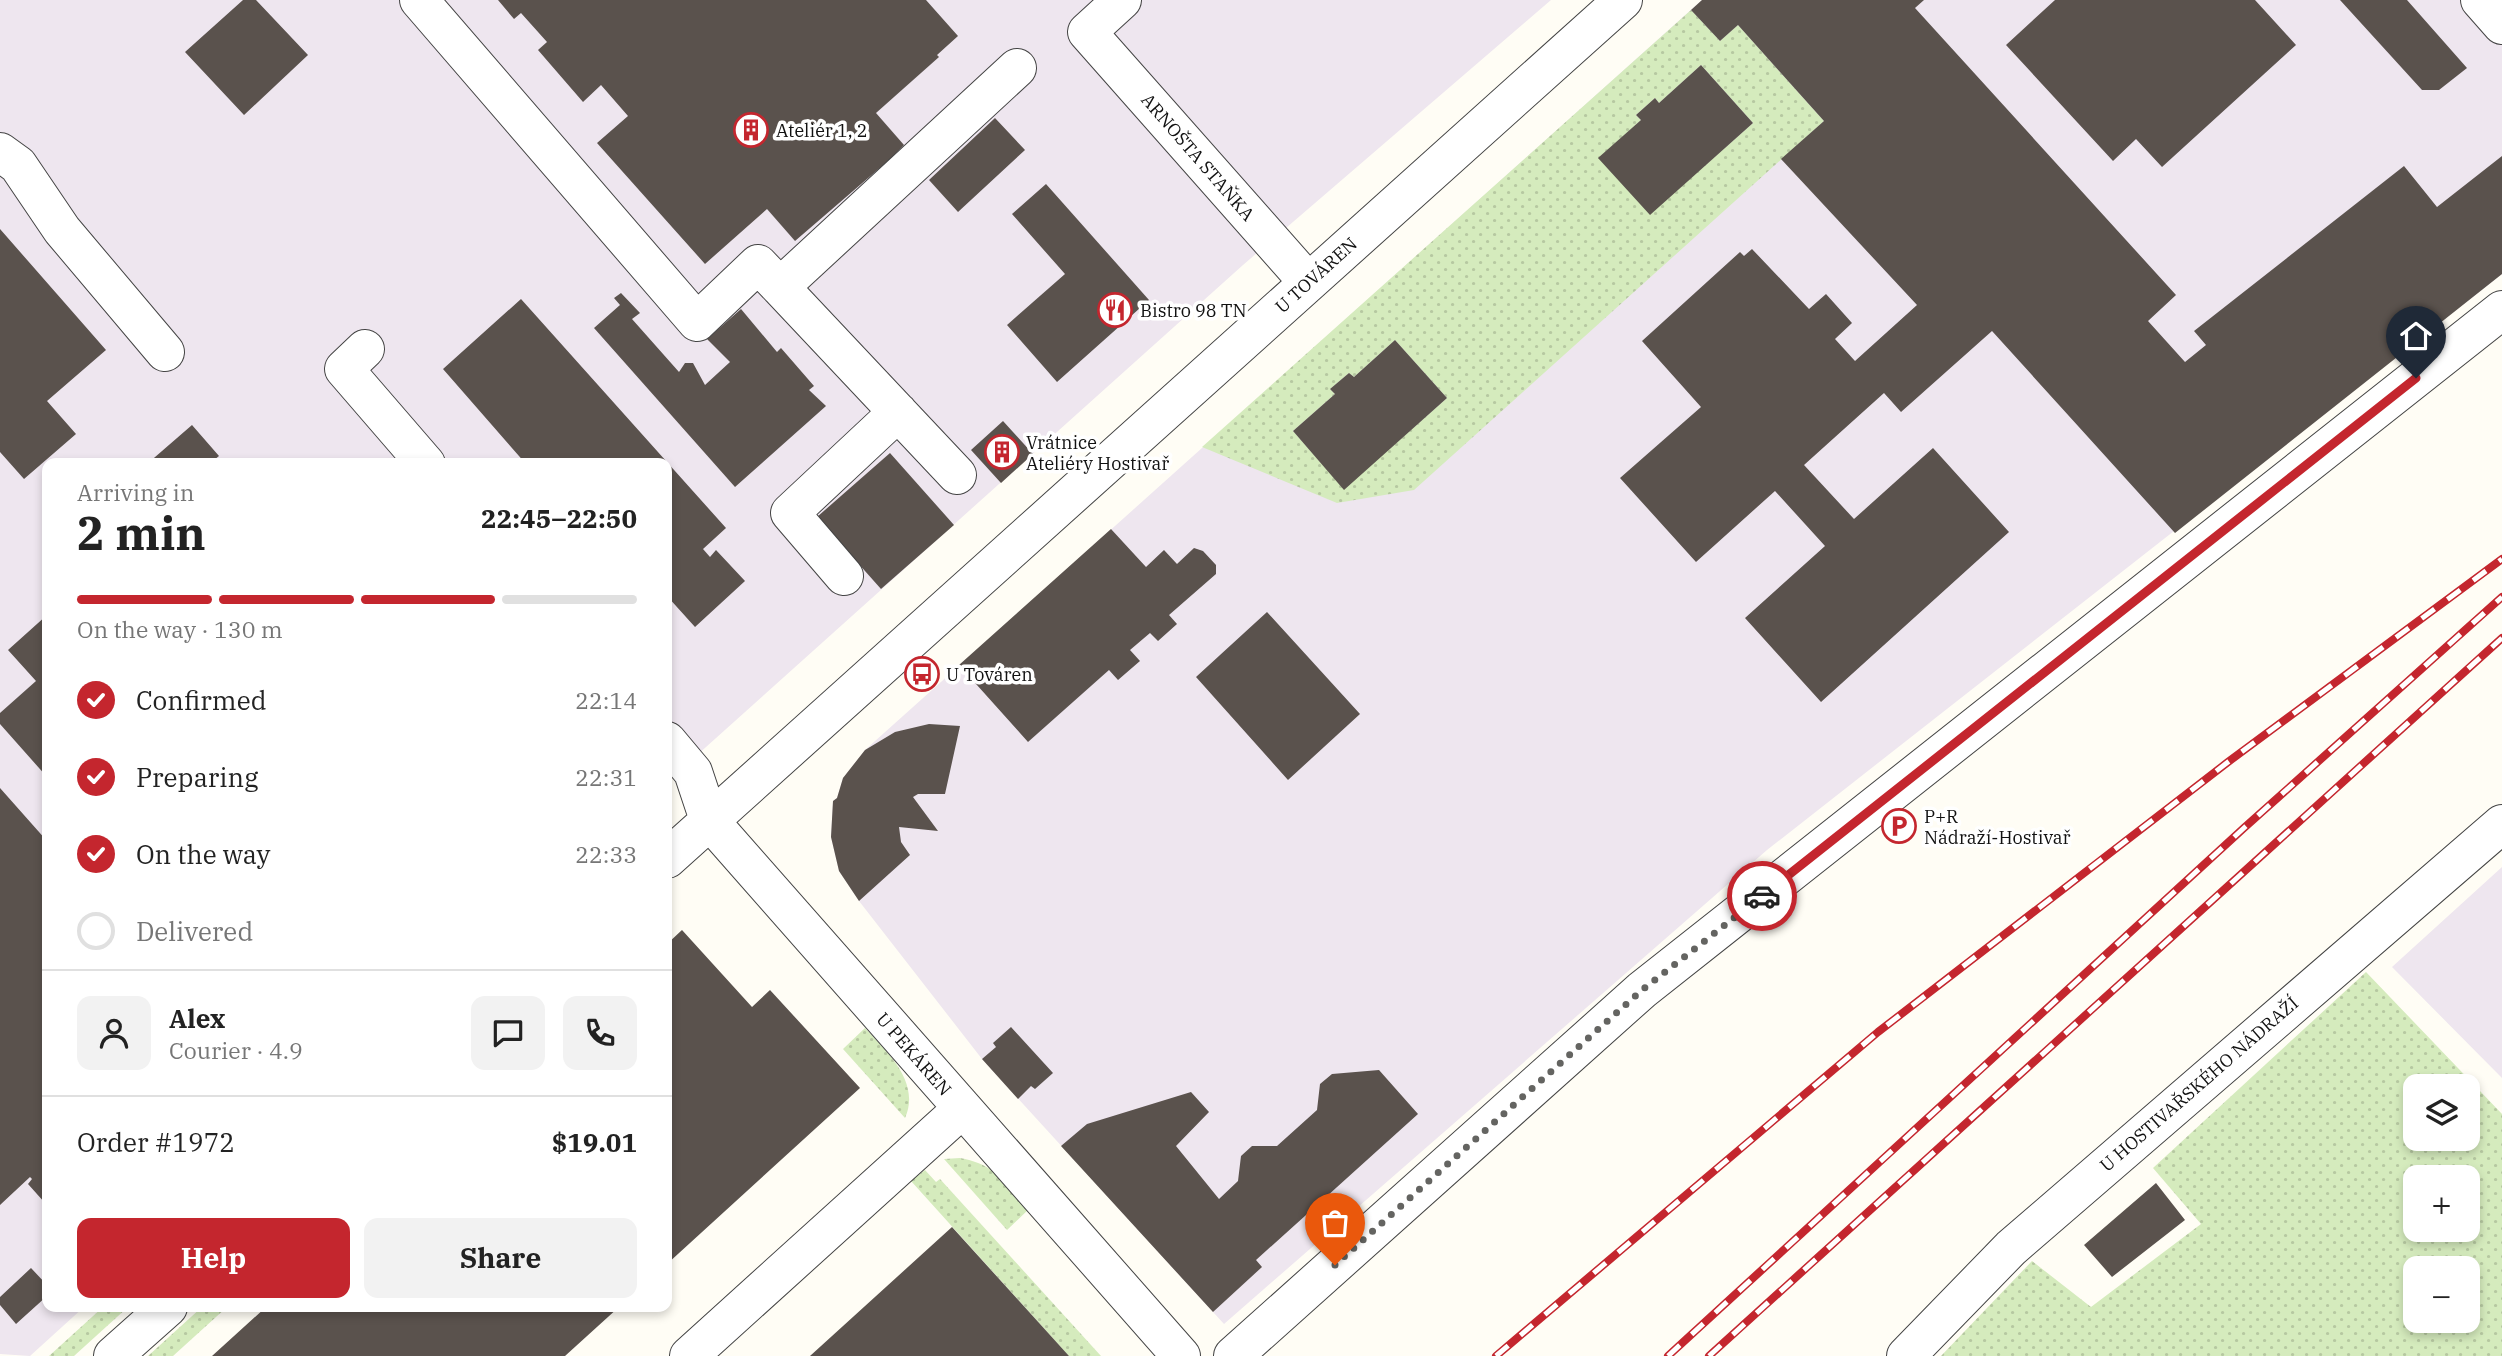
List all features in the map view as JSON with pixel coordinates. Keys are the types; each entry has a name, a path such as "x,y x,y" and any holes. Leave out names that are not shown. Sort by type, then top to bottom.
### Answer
{"street":[{"path":"419,0 697,322 758,264 957,475"},
{"name":"ARNOŠTA STAŇKA","path":"1122,0 1087,32 1308,282"},
{"name":"U TOVÁREN","path":"672,854 1623,0"},
{"path":"2480,0 2502,25"},
{"path":"780,287 1017,68"},
{"path":"0,152 18,165 62,230 165,352"},
{"path":"1233,1356 1642,990 2502,310"},
{"path":"365,349 344,369 421,458"},
{"path":"844,576 790,513 898,412"},
{"name":"U PEKÁREN","path":"672,747 693,772 709,820 1181,1356"},
{"name":"U HOSTIVAŘSKÉHO NÁDRAŽÍ","path":"1906,1356 2011,1248 2502,824"},
{"path":"688,1356 962,1109"},
{"path":"113,1356 161,1312"}],"shaded area":[{"path":"0,0 1551,0 1243,265 672,778 672,458 42,458 42,1312 78,1312 30,1356 0,1354"},
{"path":"1702,0 2502,0 2502,274 1767,850 1224,1324 982,1059 859,901 839,871 831,837 833,801 837,798 843,778 865,750"},
{"path":"2502,867 2502,1078 2392,967"}],"green space":[{"path":"1691,10 1720,41 1738,25 1824,121 1414,490 1337,503 1202,447","holes":["1701,65 1753,123 1650,214 1599,158 1641,120 1636,115 1655,98 1659,103","1395,340 1447,398 1344,489 1293,431 1335,394 1330,389 1349,373 1354,377"]},
{"path":"2366,972 2464,1074 2403,1074 2403,1151 2480,1151 2480,1091 2502,1114 2502,1356 1941,1356 2032,1261 2091,1307 2201,1224 2153,1168"},
{"path":"865,1028 892,1058 905,1080 909,1105 905,1118 843,1049"},
{"path":"960,1158 991,1170 1030,1208 1007,1230 944,1159"},
{"path":"925,1170 936,1182 940,1179 1101,1356 1069,1356 911,1181"},
{"path":"97,1312 122,1312 74,1356 49,1356"},
{"path":"196,1312 221,1312 173,1356 148,1356"}],"building":[{"path":"243,0 256,0 308,55 244,115 185,52"},
{"name":"Ateliér 1, 2","path":"498,0 926,0 958,36 937,55 939,57 876,113 904,145 889,160 795,241 767,209 705,264 597,143 628,116 601,85 583,102 538,50 547,42 521,13 514,19"},
{"path":"1702,0 1924,0 1915,8 2176,295 2148,321 2185,362 2206,345 2194,331 2404,166 2437,207 2502,156 2502,274 2175,533 1992,331 1901,412 1884,393 1804,465 1854,519 1933,448 2009,532 1821,702 1745,618 1825,546 1775,491 1696,562 1620,478 1701,407 1642,341 1740,252 1744,256 1752,249 1809,309 1826,294 1852,323 1835,339 1855,361 1917,305 1781,159 1824,121 1738,25 1720,41 1691,10"},
{"path":"2055,0 2255,0 2296,45 2162,167 2136,139 2113,161 2006,45"},
{"path":"2340,0 2407,0 2467,68 2439,90 2422,90"},
{"path":"1701,65 1753,123 1650,215 1598,158 1641,120 1636,115 1655,98 1659,103"},
{"path":"995,118 1025,150 958,212 929,180"},
{"path":"1046,184 1149,300 1057,382 1007,325 1065,274 1012,214"},
{"path":"0,229 106,350 47,401 76,434 48,458 42,458 42,463 24,479 0,452"},
{"path":"621,293 640,313 632,319 679,372 685,363 693,363 705,385 730,362 707,339 741,309 777,352 781,348 814,386 809,390 826,406 735,487 594,328 620,305 614,298"},
{"path":"521,299 663,458 521,458 443,369"},
{"path":"1395,340 1447,398 1344,490 1293,431 1335,394 1330,389 1349,373 1354,377"},
{"name":"Vrátnice Ateliéry Hostivař","path":"1003,421 1033,454 1001,483 971,450"},
{"path":"192,425 219,456 216,458 154,458"},
{"path":"890,453 954,525 881,589 817,517"},
{"path":"672,468 726,528 703,549 710,557 716,550 745,581 695,627 672,602"},
{"path":"1111,529 1146,567 1164,550 1177,564 1194,548 1203,551 1216,565 1216,574 1169,615 1177,624 1158,641 1150,633 1130,650 1140,661 1118,680 1109,670 1028,742 959,665"},
{"path":"1267,612 1360,714 1288,780 1196,677"},
{"path":"42,619 42,771 0,724 0,713 36,681 8,650"},
{"path":"929,724 960,726 945,794 918,794 913,797 938,831 899,827 901,842 910,855 859,901 839,871 831,837 833,801 837,798 843,778 865,750 895,732"},
{"path":"0,788 42,835 42,1200 28,1184 32,1179 30,1177 0,1205"},
{"path":"682,930 752,1007 770,990 860,1088 672,1259 672,939"},
{"path":"1011,1027 1053,1073 1035,1089 1031,1086 1018,1099 982,1059 996,1047 993,1043"},
{"path":"1379,1070 1418,1114 1256,1260 1262,1267 1213,1312 1061,1146 1087,1124 1191,1092 1209,1112 1176,1146 1219,1199 1238,1181 1241,1156 1252,1146 1277,1146 1317,1110 1320,1084 1332,1074"},
{"path":"2156,1183 2185,1220 2112,1277 2084,1245"},
{"path":"952,1227 1069,1356 810,1356"},
{"path":"31,1268 42,1280 42,1301 16,1324 0,1305 0,1297"},
{"path":"260,1312 613,1312 565,1356 212,1356"}],"railway":[{"path":"1496,1356 1878,1032 2228,762 2502,559"},
{"path":"1668,1356 2245,827 2502,597"},
{"path":"1709,1356 2502,638"}],"way so far":[{"path":"1335,1265 1642,990 1762,896"}],"place":[{"name":"Ateliér 1, 2","path":"751,130"},
{"name":"Bistro 98 TN","path":"1115,310"},
{"name":"Vrátnice Ateliéry Hostivař","path":"1002,452"},
{"name":"U Továren","path":"922,674"},
{"name":"P+R Nádraží-Hostivař","path":"1899,826"}],"route":[{"path":"1762,896 2416,378"}]}
